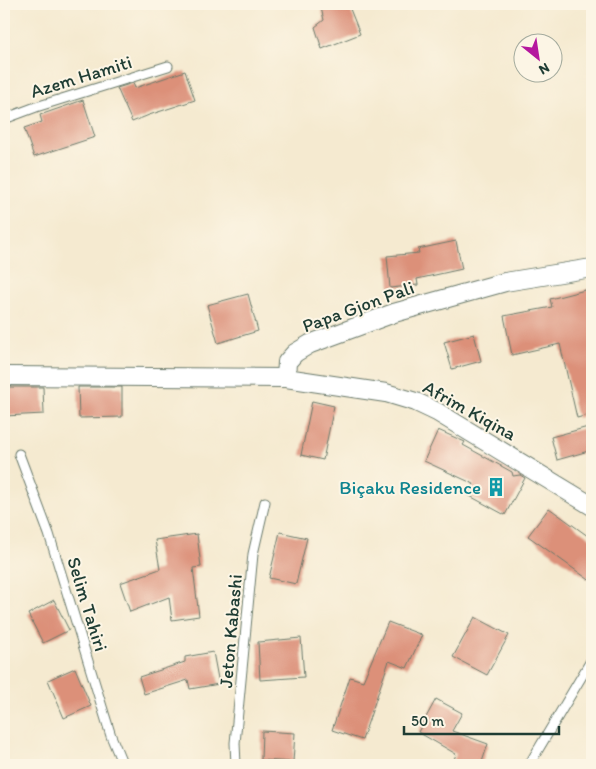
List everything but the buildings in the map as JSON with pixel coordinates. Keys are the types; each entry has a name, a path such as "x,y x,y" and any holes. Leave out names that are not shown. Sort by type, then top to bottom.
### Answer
{"street":[{"name":"Papa Gjon Pali","path":"286,378 286,362 295,353 310,344 394,313 504,282 592,268"},
{"path":"4,376 286,378"},
{"name":"Afrim Kiqina","path":"286,378 386,393 416,402 437,412 592,506"}],"lane":[{"name":"Azem Hamiti","path":"4,119 36,107 168,66"},
{"name":"Selim Tahiri","path":"19,454 49,534 112,736 123,765"},
{"name":"Jeton Kabashi","path":"236,765 235,743 253,554 266,502"},
{"path":"529,765 592,659"}],"place":[{"name":"Biçaku Residence","path":"496,487"}]}
